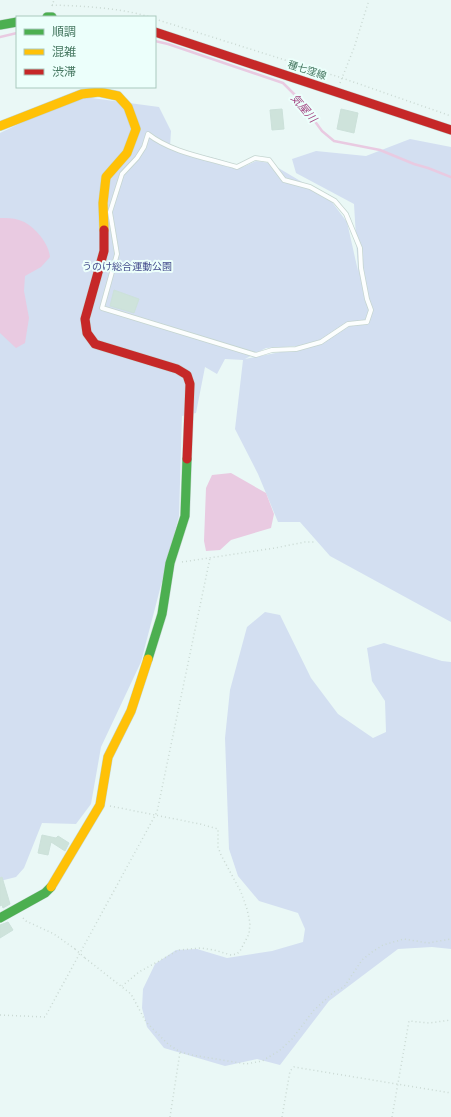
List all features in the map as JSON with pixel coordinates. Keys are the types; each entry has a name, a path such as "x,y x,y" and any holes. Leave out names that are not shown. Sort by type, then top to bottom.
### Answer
{"street":[{"path":"0,25 16,22"},
{"name":"種七窪線","path":"156,32 451,130"},
{"path":"0,126 82,94 99,92 118,96 128,107 134,119 136,130 127,153 106,177 103,203 104,251 85,319 87,333 95,344 177,369 187,375 190,384 185,516 170,563 162,614 131,711 108,757 100,805 54,884 45,894 0,918"}],"lane":[{"path":"148,134 159,142 237,167 255,158 269,160 284,180 310,187 335,201 346,214 360,248 367,299 371,310 367,322 348,324 321,342 296,349 272,350 256,354 102,308 117,254 110,212 122,174 137,158 144,147 148,134"}],"path":[{"path":"337,91 354,48 369,0"},
{"path":"52,5 78,6 138,13 147,16"},
{"path":"156,18 342,78 451,116"},
{"path":"170,563 275,548 305,542 314,542"},
{"path":"0,1015 45,1017 155,815 159,804 210,558"},
{"path":"100,805 200,824 218,829 218,847 238,886 247,909 250,922 249,934 244,945 237,954 231,955 200,948 179,950 139,972 122,986"},
{"path":"16,910 26,921 54,934 122,986 131,994 146,1022 168,1044 180,1052 246,1064 262,1060 279,1051 292,1039 314,1010 334,992 344,987 362,960 383,945 404,939 428,943 451,939"},
{"path":"392,1117 409,1021 429,1023 451,1020"},
{"path":"170,1117 180,1052"},
{"path":"282,1117 290,1071 294,1067 451,1093"}],"green space":[{"name":"うのけ総合運動公園","path":"77,96 159,107 171,131 170,147 243,167 256,161 270,163 329,198 347,222 358,271 354,204 296,173 292,159 316,151 366,156 410,139 451,147 451,622 330,556 300,522 278,522 258,474 235,429 243,360 225,359 217,374 205,367 196,413 182,416 179,516 141,662 101,747 91,804 76,824 42,823 24,868 16,877 0,881 0,133","holes":["316,345 245,359 266,348"]},
{"path":"265,612 280,615 311,678 338,714 373,738 386,732 385,701 372,681 367,648 384,643 442,661 451,662 451,949 432,947 398,949 329,1001 280,1065 257,1059 225,1066 164,1048 147,1027 142,1008 143,989 155,964 176,950 197,949 227,958 272,951 303,942 305,929 298,913 259,901 238,876 229,849 225,738 230,690 247,627"}],"shaded area":[{"path":"0,218 17,219 30,226 35,230 47,246 50,257 41,267 25,276 24,291 29,318 25,343 16,348 0,333"},
{"path":"231,473 266,493 274,514 271,528 231,540 220,550 206,551 204,541 206,488 212,475"}],"building":[{"path":"282,109 284,129 272,130 270,110"},
{"path":"341,109 358,113 354,133 337,129"},
{"path":"114,290 139,299 134,313 110,306"},
{"path":"42,835 56,838 58,836 69,843 65,851 51,842 48,855 38,853"},
{"path":"2,877 10,904 3,908 2,905 0,906 0,878"},
{"path":"8,922 13,930 0,938 0,925"}],"waterway":[{"name":"気屋川","path":"0,37 16,33"},
{"name":"気屋川","path":"156,41 283,83 297,97 322,131 334,141 380,150 451,177"}],"traffic: fast":[{"path":"0,25 16,22"},
{"path":"148,659 162,614 170,563 185,516 187,459"},
{"path":"0,918 45,893 51,887"}],"traffic: slow":[{"path":"0,126 82,94 99,92 118,96 128,107 136,129 127,153 106,177 103,203 104,230"},
{"path":"51,887 100,805 108,757 131,711 148,659"}],"traffic: jam":[{"path":"156,32 451,130"},
{"path":"104,230 104,251 85,319 87,333 95,344 177,369 187,375 190,384 187,459"}]}
